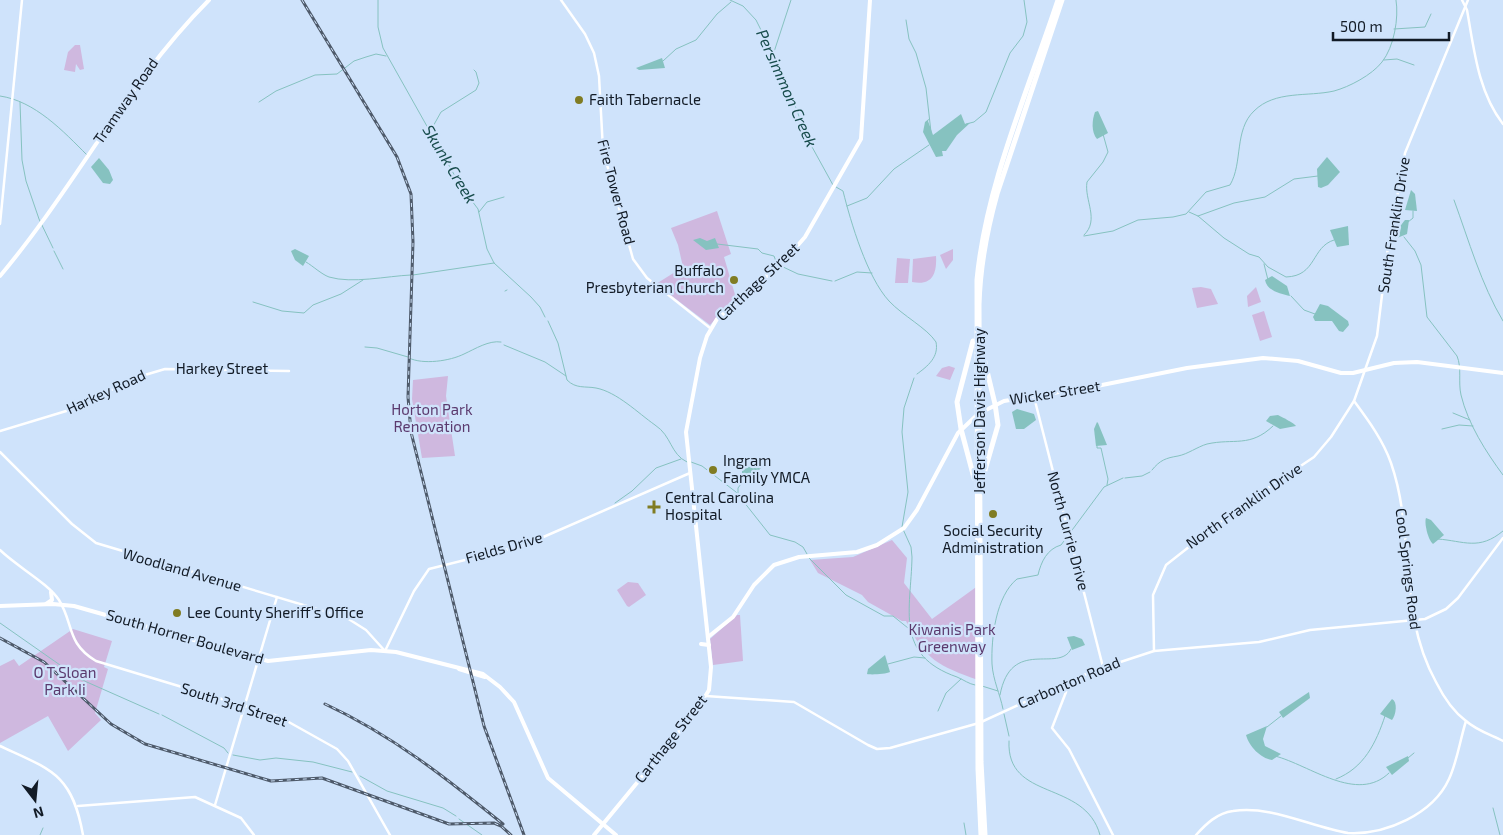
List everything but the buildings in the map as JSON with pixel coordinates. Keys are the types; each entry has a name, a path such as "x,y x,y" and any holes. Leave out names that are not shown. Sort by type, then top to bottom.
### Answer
{"highway":[{"name":"Jefferson Davis Highway","path":"983,835 979,716 976,311 979,260 989,206 1058,0"},
{"name":"Jefferson Davis Highway","path":"978,408 980,283 989,220 1062,0"},
{"path":"976,311 972,350 956,402 960,429 973,474 978,500"},
{"path":"978,500 984,470 998,425 995,404 985,366 980,326"},
{"name":"Jefferson Davis Highway","path":"980,728 979,800 983,835"}],"main road":[{"name":"Tramway Road","path":"0,276 154,61 208,0"},
{"name":"Carthage Street","path":"594,835 670,745 706,696 711,678 709,645 686,432 700,358 710,328 722,314 799,245 822,209 861,139 870,0"},
{"name":"Wicker Street","path":"708,637 733,617 754,584 774,564 799,557 857,552 877,546 904,528 917,510 960,429 978,414 995,404 1034,395 1096,386 1187,368 1263,358 1298,362 1342,373 1366,370 1394,363 1423,362 1503,373"},
{"path":"46,604 52,600 50,591"},
{"name":"South Horner Boulevard","path":"0,606 62,604 84,608 258,659 278,662 368,650 385,651 472,671 500,687 514,702 546,776 616,835"},
{"path":"700,644 709,645"}],"street":[{"path":"0,224 22,0"},
{"name":"Fire Tower Road","path":"561,0 585,34 594,53 598,73 603,150 633,259 647,278 710,328"},
{"path":"1462,0 1466,7 1480,78 1491,104 1503,124"},
{"name":"South Franklin Drive","path":"1366,370 1377,336 1387,254 1405,153 1468,0"},
{"name":"Harkey Street","path":"155,371 170,368 289,371"},
{"name":"North Franklin Drive","path":"1154,652 1153,595 1166,565 1241,506 1314,457 1331,438 1354,401 1366,370"},
{"name":"Harkey Road","path":"0,432 86,405 128,380 155,371"},
{"name":"North Currie Drive","path":"1034,395 1103,666"},
{"name":"Cool Springs Road","path":"1354,401 1377,432 1388,454 1396,479 1413,621 1420,648 1429,669 1441,692 1466,721 1503,741"},
{"name":"Woodland Avenue","path":"0,452 72,524 96,544 351,620 366,630 385,651"},
{"name":"Fields Drive","path":"385,651 414,591 429,569 525,545 690,473"},
{"name":"Carbonton Road","path":"706,696 794,702 868,745 884,749 979,723 1103,666 1154,652 1259,642 1310,630 1425,619 1450,606 1503,538"},
{"path":"0,550 50,591 62,604"},
{"path":"215,805 276,597"},
{"name":"South 3rd Street","path":"62,604 74,640 84,652 96,661 280,717 342,753 390,835"},
{"path":"1068,682 1052,728 1069,749 1113,835"},
{"path":"1196,835 1211,820 1232,811 1262,812 1350,834 1405,823 1423,812 1445,787 1450,778 1466,721"},
{"path":"0,746 52,772 70,790 78,806 84,835"},
{"path":"78,806 189,796 215,805 244,820 254,835"}],"green space":[{"path":"75,45 80,45 84,69 80,70 76,64 75,72 64,70 68,52"},
{"path":"717,211 731,254 724,257 736,298 710,325 656,284 683,267 678,245 671,228"},
{"path":"953,249 953,260 946,269 940,255"},
{"path":"936,256 932,277 924,282 912,282 913,259"},
{"path":"897,258 910,259 908,283 895,283"},
{"path":"1256,287 1261,302 1248,307 1247,296"},
{"path":"1192,288 1211,289 1218,304 1197,308"},
{"path":"1264,311 1272,337 1260,341 1252,315"},
{"path":"949,366 955,368 950,380 936,376 942,368"},
{"name":"Horton Park Renovation","path":"448,376 446,396 455,456 422,458 412,399 413,380"},
{"name":"Kiwanis Park Greenway","path":"892,540 907,558 904,583 932,619 979,585 978,680 934,660 920,645 906,621 902,621 868,602 862,595 818,573 810,560 853,557"},
{"path":"628,582 638,583 646,595 629,607 617,590"},
{"path":"737,615 740,615 743,661 713,665 710,639"},
{"name":"O T Sloan Park Ii","path":"73,629 112,641 104,667 108,669 95,713 101,720 68,751 48,716 0,743 0,666 14,659 19,666"}],"shaded area":[{"path":"662,58 665,68 639,70 636,68"},
{"path":"1098,111 1108,133 1097,139 1093,129 1093,122 1095,112"},
{"path":"961,114 965,124 970,123 957,135 946,151 942,151 943,156 936,157 923,132 925,122 930,118 928,121 933,135"},
{"path":"1327,157 1340,172 1328,185 1321,188 1318,187 1317,169"},
{"path":"99,158 109,170 113,180 110,184 103,183 91,167"},
{"path":"1411,190 1415,194 1417,211 1405,210"},
{"path":"1405,220 1409,220 1407,234 1392,240 1397,230"},
{"path":"1348,226 1349,245 1337,247 1330,230"},
{"path":"700,238 707,241 715,238 719,248 706,250 693,240"},
{"path":"295,249 309,256 303,266 295,260 291,251"},
{"path":"1272,276 1287,286 1290,296 1268,287 1265,280"},
{"path":"1320,304 1328,306 1348,321 1349,325 1343,332 1339,331 1332,321 1315,321 1313,317"},
{"path":"1017,409 1034,414 1036,420 1024,429 1016,429 1012,412"},
{"path":"1278,415 1296,426 1280,429 1266,421 1270,416"},
{"path":"1097,422 1107,445 1096,446 1094,429"},
{"path":"742,464 746,467 758,466 761,468 750,479 742,474"},
{"path":"1426,518 1431,520 1444,535 1433,544 1427,531"},
{"path":"1074,636 1082,639 1085,645 1072,650 1067,637"},
{"path":"885,655 890,672 867,674 868,669"},
{"path":"1309,692 1310,698 1283,718 1279,712"},
{"path":"1392,699 1396,709 1392,720 1380,714"},
{"path":"1267,726 1263,739 1265,746 1281,754 1272,760 1263,757 1256,751 1246,735"},
{"path":"1408,756 1409,761 1392,775 1386,767"}],"waterway":[{"name":"Skunk Creek","path":"378,0 378,27 383,48 460,185 478,209 487,249 494,263 531,297 540,307 545,317"},
{"name":"Persimmon Creek","path":"730,0 743,6 756,20 786,80 806,136 833,185"},
{"path":"773,55 791,0"},
{"path":"966,124 974,122 986,112 1010,53 1023,36 1027,22 1024,0"},
{"path":"1084,236 1113,231 1138,220 1186,214 1206,192 1230,185 1234,176 1244,127 1254,111 1262,104 1282,97 1324,93 1340,89 1360,80 1378,67 1390,49 1396,24 1396,0"},
{"path":"663,61 676,49 696,40 717,14 731,2"},
{"path":"1394,29 1425,27 1431,14"},
{"path":"906,20 909,39 916,53 926,88 931,132"},
{"path":"259,102 276,91 315,75 337,74 354,61 376,54 386,56"},
{"path":"1384,60 1397,59 1414,65"},
{"path":"431,130 441,112 476,90 479,83 474,70"},
{"path":"0,96 25,104 48,118 87,155"},
{"path":"20,102 22,160 26,181 39,219 53,248"},
{"path":"1084,235 1091,223 1087,182 1103,162 1108,152 1103,134"},
{"path":"847,206 867,198 894,169 929,145"},
{"path":"1198,216 1234,203 1265,197 1294,179 1318,176"},
{"name":"Persimmon Creek","path":"836,187 843,191 861,249 881,291 889,301 927,332 936,342 934,357 917,374"},
{"path":"479,212 487,202 504,197"},
{"path":"1454,200 1482,277 1503,321"},
{"path":"1408,222 1413,218 1413,211"},
{"path":"1189,212 1198,216 1224,238 1249,254 1259,257 1268,267 1286,277 1303,272 1309,267 1321,249 1334,240"},
{"path":"1404,237 1415,251 1421,265 1427,317 1457,356 1461,395 1468,417 1484,447 1503,475"},
{"path":"717,244 758,249 762,253 774,256 777,264"},
{"path":"54,251 63,269"},
{"path":"306,262 326,276 338,279 359,280 411,275"},
{"path":"413,275 494,263"},
{"path":"1264,264 1268,280"},
{"path":"781,266 798,274 832,281"},
{"path":"835,281 857,272 872,273"},
{"path":"253,302 282,311 304,313 313,305 341,294 363,280"},
{"path":"1291,296 1304,310 1315,314"},
{"name":"Skunk Creek","path":"548,321 558,343 567,380 577,386 604,390 619,398 661,429 677,454 687,462"},
{"path":"409,358 429,362 444,360 487,344 501,342"},
{"path":"504,345 545,362 566,376"},
{"path":"365,347 377,348 408,357"},
{"name":"Persimmon Creek","path":"914,378 904,408 902,432 908,492 902,527 911,547 912,557 909,612 911,629 915,643 923,656 937,668 975,685"},
{"path":"1453,413 1470,420"},
{"path":"1442,429 1459,425 1473,426"},
{"path":"1152,470 1164,460 1185,454 1203,445 1249,440 1265,433 1273,426"},
{"path":"1097,446 1097,448 1101,448 1108,479 1107,485"},
{"path":"615,503 632,491 656,468 681,459"},
{"name":"Skunk Creek","path":"691,462 702,466 736,492 770,535 795,542 803,547 807,554"},
{"path":"1125,478 1142,476 1150,472"},
{"path":"738,494 738,488 747,476"},
{"path":"1003,709 994,676 992,654 996,618 1004,596 1017,579 1038,575 1045,557 1061,545 1104,487 1123,478"},
{"path":"1438,539 1479,543 1503,531"},
{"name":"Skunk Creek","path":"809,558 846,595 884,616 893,616 908,628"},
{"path":"0,623 80,679 159,714"},
{"path":"1000,695 1006,677 1014,666 1024,661 1065,656 1071,649"},
{"path":"888,664 914,657 925,658"},
{"path":"938,711 946,693 961,679"},
{"path":"982,686 998,691"},
{"path":"1004,714 1009,736"},
{"path":"162,715 224,748 228,753"},
{"path":"1267,727 1281,716"},
{"path":"1336,779 1354,768 1368,754 1385,716"},
{"path":"1009,741 1011,760 1020,774 1033,783 1079,805 1092,817 1100,835"},
{"path":"1408,758 1414,753"},
{"path":"233,755 260,760 276,758 313,762 352,772"},
{"path":"1275,756 1333,780 1348,784 1363,785 1376,782 1389,773"},
{"path":"360,776 387,791 443,808 456,816"},
{"path":"1493,808 1500,835"},
{"path":"459,819 482,835"},
{"path":"964,823 966,835"},
{"path":"40,835 43,828"}],"railway":[{"path":"302,0 397,157 411,194 413,242 408,397 411,432 484,726 524,835"},
{"path":"0,638 44,662 111,724 145,744 271,781 322,778 449,824 494,823 501,826 511,835"},
{"path":"325,704 350,716 396,743 461,790 503,824"}],"place":[{"name":"Faith Tabernacle","path":"579,100"},
{"name":"Buffalo Presbyterian Church","path":"734,280"},
{"name":"Ingram Family YMCA","path":"713,470"},
{"name":"Central Carolina Hospital","path":"654,507"},
{"name":"Social Security Administration","path":"993,514"},
{"name":"Lee County Sheriff’s Office","path":"177,613"}]}
